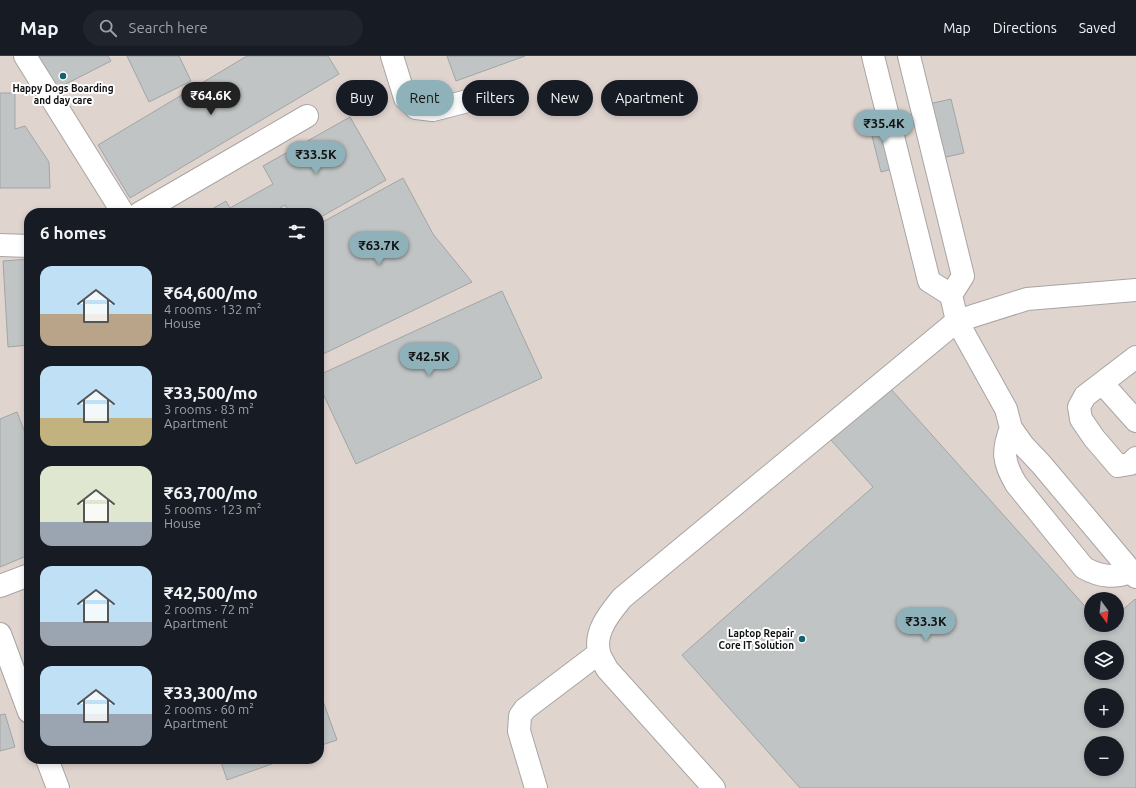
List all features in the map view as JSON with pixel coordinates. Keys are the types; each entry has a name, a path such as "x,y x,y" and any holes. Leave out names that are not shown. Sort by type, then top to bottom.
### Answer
{"lane":[{"path":"25,56 120,208"},
{"path":"392,56 405,98 416,108 433,110 462,103"},
{"path":"873,56 929,281 951,295 957,321 1006,410 1011,428 1023,445 1041,464 1134,574"},
{"path":"909,56 963,276 951,295"},
{"path":"149,208 307,116"},
{"path":"0,245 24,246"},
{"path":"714,788 607,669 599,653 598,642 600,630 608,616 622,598 957,321 1027,299 1136,290"},
{"path":"1135,359 1085,396 1079,407 1081,419 1094,438 1118,466 1130,464 1136,458"},
{"path":"1102,383 1136,421"},
{"path":"1011,428 1006,441 1004,454 1008,471 1016,484 1084,568 1096,574 1120,576 1134,574"},
{"path":"0,586 24,577"},
{"path":"0,634 24,699"},
{"path":"536,788 519,731 520,716 525,709 599,653"},
{"path":"49,764 58,788"}],"shaded area":[{"path":"0,56 1136,56 1136,788 0,788"}],"building":[{"name":"Happy Dogs Boarding and day care","path":"34,56 108,56 111,61 52,91"},
{"path":"127,56 179,56 191,81 149,102"},
{"path":"247,56 328,56 339,74 130,198 98,145"},
{"path":"447,56 525,56 456,81"},
{"path":"0,93 15,93 15,129 25,126 49,162 50,188 0,188"},
{"path":"951,99 964,153 942,158 929,104"},
{"path":"887,116 900,167 881,172 868,120"},
{"path":"350,117 386,180 324,215 324,208 287,208 285,205 280,208 230,208 273,184 263,166"},
{"path":"403,178 433,234 472,282 324,354 324,221"},
{"path":"226,201 230,208 214,208"},
{"path":"24,259 24,345 8,347 3,261"},
{"path":"502,291 542,378 356,464 324,396 324,373"},
{"path":"890,388 1084,605 1084,632 1124,632 1124,609 1135,599 1136,600 1136,788 800,788 682,655 873,487 831,440"},
{"path":"17,412 24,430 24,557 0,567 0,419"},
{"path":"324,704 337,740 324,744"},
{"path":"5,714 15,747 0,751 0,715"},
{"path":"222,764 272,764 227,780"}],"place":[{"name":"Happy Dogs Boarding and day care","path":"63,76"},
{"name":"Laptop Repair Core IT Solution","path":"802,639"}]}
